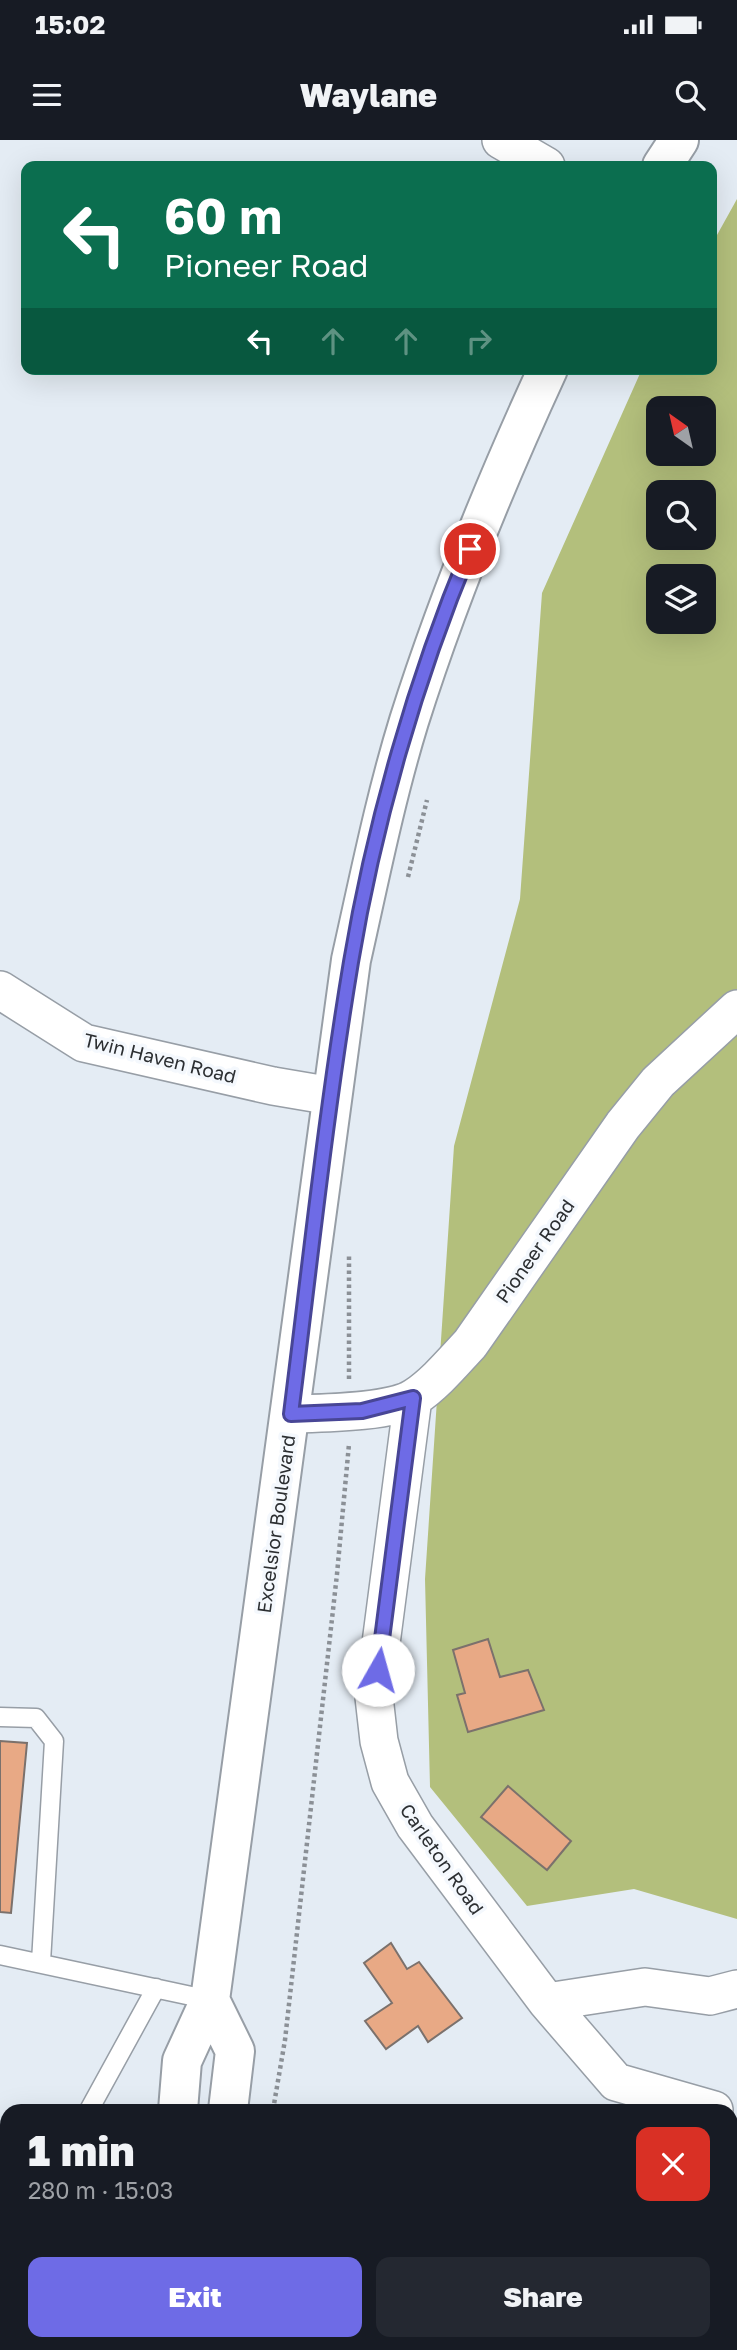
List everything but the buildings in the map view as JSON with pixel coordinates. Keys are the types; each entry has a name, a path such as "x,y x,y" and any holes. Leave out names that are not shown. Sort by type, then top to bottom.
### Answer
{"main road":[{"path":"665,161 679,140"},
{"name":"Excelsior Boulevard","path":"178,2104 182,2062 210,2000 351,960 377,839 409,722 460,574 545,375"},
{"path":"210,2000 235,2051 229,2104"}],"street":[{"path":"501,140 537,161"},
{"name":"Twin Haven Road","path":"0,990 84,1043 273,1086 332,1096"},
{"name":"Pioneer Road","path":"413,1398 470,1344 623,1125 657,1082 737,1009"},
{"path":"291,1414 349,1412 413,1398"},
{"name":"Carleton Road","path":"413,1398 374,1697 379,1741 390,1782 415,1826 547,2002 613,2096"},
{"path":"547,2002 645,1987 710,1996 737,1989"},
{"path":"613,2096 671,2104"}],"lane":[{"path":"0,1717 36,1718 54,1741 41,1962"},
{"path":"0,1955 210,2000"},
{"path":"92,2104 156,1988"}],"path":[{"path":"406,889 427,798"},
{"path":"274,2104 285,2040 327,1673 347,1467 349,1247"}],"green space":[{"path":"737,199 737,1919 634,1889 527,1906 430,1787 425,1579 454,1146 520,899 542,593 639,375 717,375 717,235"}],"route":[{"path":"378,1670 413,1398 362,1411 291,1414 351,960 377,839 409,722 470,549"}]}
